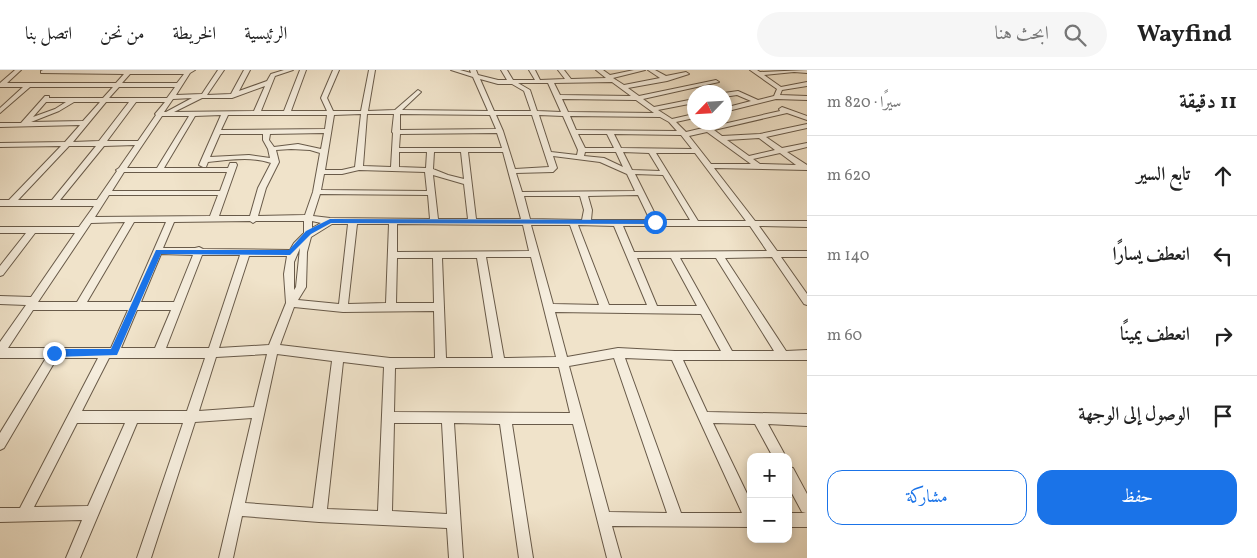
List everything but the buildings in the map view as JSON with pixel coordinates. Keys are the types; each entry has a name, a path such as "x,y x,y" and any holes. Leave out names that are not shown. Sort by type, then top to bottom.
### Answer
{"street":[{"path":"1,85 18,70"},
{"path":"10,78 26,70"},
{"path":"162,114 204,95 221,70"},
{"path":"234,95 247,70"},
{"path":"257,114 268,83 273,75 290,70"},
{"path":"287,114 303,70"},
{"path":"226,558 273,349 291,303 301,286 303,252 308,233 308,218 317,192 323,152 332,113 324,98 336,70"},
{"path":"359,168 364,113 372,70"},
{"path":"454,70 474,73 493,82 551,82 611,78 642,70"},
{"path":"504,70 509,82 526,89 550,154 552,169 512,172"},
{"path":"532,70 539,82"},
{"path":"561,70 569,81"},
{"path":"599,70 671,121 684,134 753,224 807,301"},
{"path":"651,70 685,89"},
{"path":"753,70 780,89 807,84"},
{"path":"0,111 44,71 70,73 190,71"},
{"path":"11,203 67,144 129,71"},
{"path":"190,71 169,98 162,114 120,170 1,348 54,353 212,353 273,349 390,363 564,362 618,353 675,356 728,354 807,355"},
{"path":"759,74 807,71"},
{"path":"25,123 43,100 70,73"},
{"path":"474,73 500,131 519,194 614,558"},
{"path":"623,87 686,74"},
{"path":"551,82 560,97 564,113 574,132 581,154"},
{"path":"560,97 637,98 716,82"},
{"path":"43,100 134,100 234,95 268,83"},
{"path":"1,85 178,85"},
{"path":"776,97 780,89"},
{"path":"395,170 397,112 418,92"},
{"path":"732,94 738,93 807,118"},
{"path":"732,108 776,97 807,98"},
{"path":"412,98 426,112"},
{"path":"0,99 12,99"},
{"path":"25,123 57,110 73,100"},
{"path":"54,203 81,171 100,143 134,100"},
{"path":"653,109 687,102"},
{"path":"762,102 807,111"},
{"path":"732,124 787,111"},
{"path":"162,114 426,112 661,115"},
{"path":"160,169 193,114"},
{"path":"201,170 225,114"},
{"path":"626,132 632,124 633,114"},
{"path":"671,121 687,119"},
{"path":"0,125 84,122"},
{"path":"720,138 760,136 807,126"},
{"path":"574,132 684,134 708,130 759,167"},
{"path":"216,132 328,131"},
{"path":"395,132 500,131"},
{"path":"253,220 262,188 275,162 272,149 266,140 267,132"},
{"path":"610,133 655,222"},
{"path":"760,136 806,168"},
{"path":"0,145 139,143"},
{"path":"748,158 807,145"},
{"path":"272,149 298,146 315,148 323,152"},
{"path":"395,150 506,150"},
{"path":"431,150 429,170 434,221"},
{"path":"464,150 472,221"},
{"path":"550,154 581,154 618,150 696,151"},
{"path":"651,150 695,222"},
{"path":"581,154 629,172 664,173"},
{"path":"213,220 236,158"},
{"path":"205,160 263,158 275,162"},
{"path":"707,166 806,168"},
{"path":"320,172 342,172 359,168 429,170 445,177 468,183"},
{"path":"120,170 230,170"},
{"path":"317,192 430,193"},
{"path":"105,193 223,193"},
{"path":"519,194 640,193"},
{"path":"583,194 588,210 586,222"},
{"path":"0,203 98,203"},
{"path":"588,210 602,222"},
{"path":"88,220 308,218 330,221 807,224"},
{"path":"80,306 131,220"},
{"path":"24,514 134,306 171,220"},
{"path":"291,303 287,274 290,253 308,233 330,221"},
{"path":"343,308 353,221"},
{"path":"391,308 393,221"},
{"path":"573,222 606,309"},
{"path":"617,222 654,310"},
{"path":"0,273 33,229"},
{"path":"0,230 81,230"},
{"path":"159,251 199,250 290,253"},
{"path":"160,353 199,250"},
{"path":"144,558 246,252"},
{"path":"437,254 440,363"},
{"path":"393,255 535,254"},
{"path":"718,254 782,354"},
{"path":"632,256 807,254"},
{"path":"481,255 499,363"},
{"path":"674,255 728,354"},
{"path":"0,300 80,306 177,306"},
{"path":"291,303 343,308 438,307"},
{"path":"550,308 703,310"},
{"path":"0,444 54,353"},
{"path":"618,353 676,519"},
{"path":"675,356 747,509"},
{"path":"319,516 338,357"},
{"path":"385,516 390,363"},
{"path":"74,417 191,417 259,412"},
{"path":"73,558 133,417"},
{"path":"389,417 578,419"},
{"path":"704,417 807,420"},
{"path":"448,418 456,558"},
{"path":"505,419 526,558"},
{"path":"759,420 778,453"},
{"path":"792,480 807,507"},
{"path":"237,509 319,516 385,516 454,521"},
{"path":"0,515 92,513"},
{"path":"604,519 747,518"},
{"path":"792,520 807,520"}],"route":[{"path":"54,353 114,353 159,251 199,250 290,253 308,233 330,221 655,222"}]}
